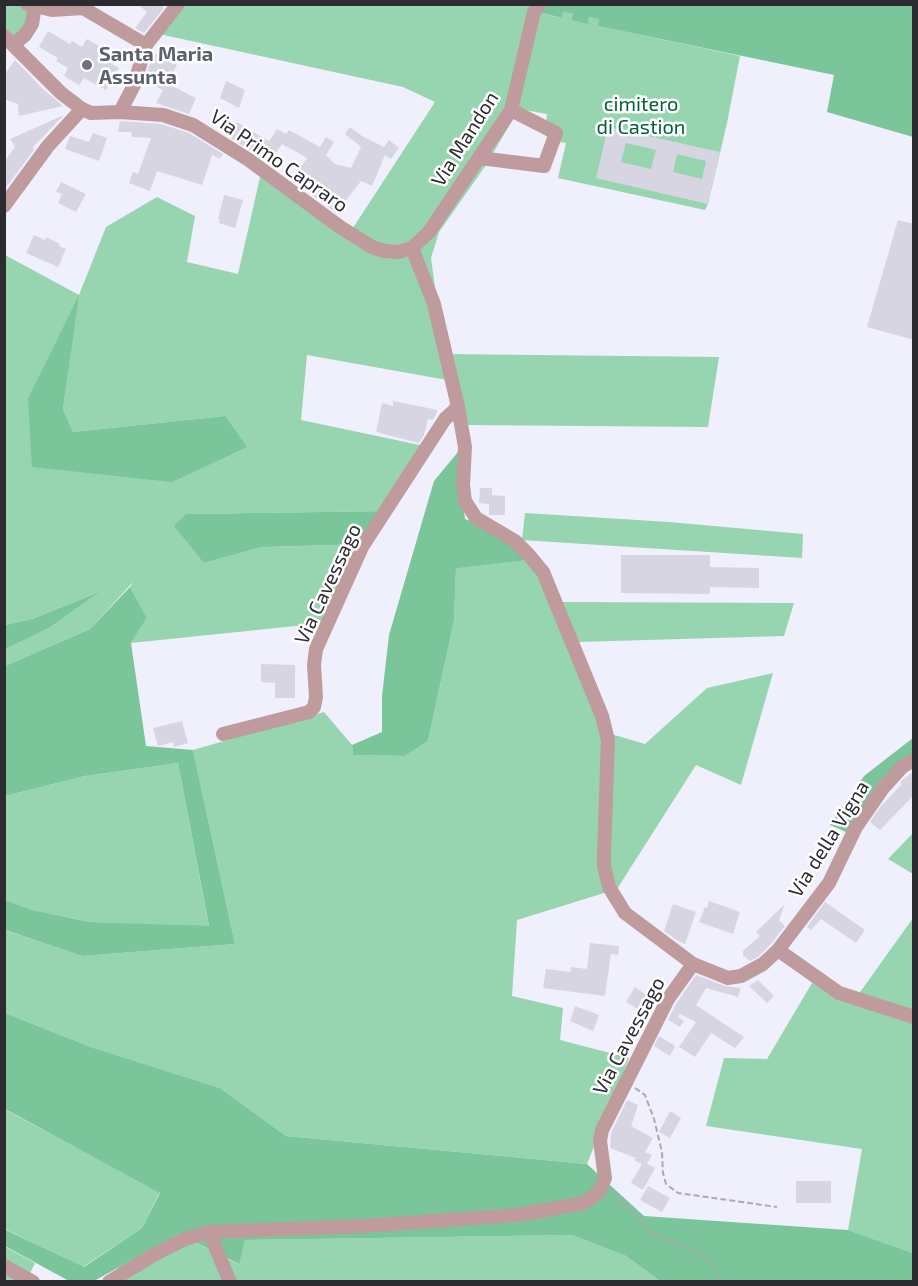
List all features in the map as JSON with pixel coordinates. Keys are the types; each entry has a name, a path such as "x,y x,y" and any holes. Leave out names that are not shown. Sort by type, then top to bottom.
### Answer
{"street":[{"path":"120,112 134,85 146,45 178,4"},
{"name":"Via Mandon","path":"412,248 429,232 511,110 534,12 539,4"},
{"path":"7,39 25,35 32,24 31,5 52,10 83,8 146,45"},
{"path":"4,206 53,140 82,109 61,93 7,39"},
{"name":"Via Primo Capraro","path":"82,109 98,113 163,115 192,126 249,160 340,227 372,247 391,252 412,248"},
{"path":"480,158 544,166 556,133 511,110"},
{"path":"412,248 434,304 458,407 465,447 464,494 468,507 481,522 515,541 543,572 602,716 608,740 604,866 609,887 625,913 693,964"},
{"name":"Via Cavessago","path":"223,734 309,712 314,707 316,649 362,547 445,419 458,407"},
{"name":"Via della Vigna","path":"693,964 729,978 741,976 763,964 778,950 829,883 856,827 883,788 902,768 914,760"},
{"path":"778,950 839,993 914,1017"},
{"name":"Via Cavessago","path":"603,1185 605,1178 600,1135 668,999 693,964"},
{"path":"109,1281 185,1239 209,1232 363,1226 518,1215 584,1203 599,1192 603,1185"},
{"path":"209,1232 230,1281"},
{"path":"4,1266 33,1281"}],"path":[{"path":"626,1081 645,1095 662,1152 666,1184 678,1193 777,1207"},
{"path":"603,1185 627,1206 651,1233 702,1254 724,1281"}],"green space":[{"path":"542,4 913,5 913,137 827,112 834,75 598,26 599,19 589,17 588,24 572,20 573,14 563,12 562,18 542,13"},
{"path":"5,5 40,5 14,39 5,29"},
{"name":"cimitero di Castion","path":"182,5 542,5 542,13 561,18 563,12 574,14 588,23 589,17 600,19 599,26 740,56 727,123 705,210 558,178 566,143 558,142 546,123 547,114 519,109 486,165 439,232 431,258 444,354 719,357 708,427 466,425 447,380 307,355 301,420 429,447 390,511 186,514 204,563 262,547 368,544 334,622 131,643 147,618 130,587 133,582 90,629 5,666 4,649 49,628 96,593 32,619 5,625 5,255 79,295 106,227 157,197 195,216 187,262 238,274 261,173 349,234 435,102 403,87 159,34","holes":["78,297 63,409 73,432 225,416 32,467"]},
{"path":"79,295 63,409 73,432 225,416 247,447 172,482 32,467 28,399"},
{"path":"463,446 461,488 465,519 522,540 538,559 456,568 454,621 428,741 405,756 353,755 352,745 382,732 382,696 389,635 434,481"},
{"path":"390,511 368,544 262,547 204,563 174,526 186,514"},
{"path":"525,513 669,522 803,534 802,558 522,540"},
{"path":"538,559 561,602 794,603 784,636 578,642 611,734 645,744 707,688 773,673 741,785 696,765 617,889 517,920 512,996 563,1008 560,1040 629,1058 587,1164 286,1136 220,1088 91,1047 5,1013 4,930 82,956 235,944 193,750 324,712 352,745 353,755 405,756 428,741 454,621 456,567"},
{"path":"130,587 147,618 131,643 146,746 193,750 235,944 82,956 5,930 5,900 33,910 89,922 209,926 178,763 85,776 5,796 5,666 90,629"},
{"path":"99,592 49,628 5,649 5,625 32,619"},
{"path":"913,738 913,757 846,832 830,825 864,776"},
{"path":"178,763 209,927 89,922 33,910 5,900 5,796 85,776"},
{"path":"913,833 913,874 888,859"},
{"path":"913,918 913,1253 848,1230 862,1149 706,1126 724,1058 767,1059 812,983 853,1002"},
{"path":"5,1013 91,1047 220,1088 286,1136 587,1164 644,1216 848,1230 913,1253 913,1281 660,1281 626,1256 572,1235 245,1240 239,1264 179,1234 94,1281 69,1281 5,1246 4,1229 84,1267 142,1228 160,1193 5,1109"},
{"path":"4,1109 160,1192 142,1228 83,1267 5,1229"},
{"path":"179,1234 238,1264 245,1240 572,1235 626,1256 660,1281 126,1282 117,1268"},
{"path":"4,1246 35,1263 26,1281 5,1281"}],"building":[{"path":"137,4 160,4 164,8 144,33 135,28 147,12"},
{"name":"Santa Maria Assunta","path":"48,31 70,44 72,41 82,47 87,39 102,48 98,56 119,68 106,90 84,78 79,85 64,76 68,68 56,61 58,58 39,47"},
{"path":"156,54 177,64 168,84 196,98 189,114 156,103 163,90 155,86 157,83 146,78 149,66"},
{"path":"15,60 63,106 19,116 18,104 4,99 4,75"},
{"path":"226,81 245,90 239,108 220,98"},
{"path":"64,115 33,147 34,150 4,190 4,162 15,147 10,139"},
{"path":"120,121 161,124 189,133 223,154 220,159 212,155 202,185 157,171 150,191 129,183 133,172 138,174 151,138 132,137 131,132 118,132"},
{"path":"237,122 269,141 277,129 286,134 289,130 320,147 326,137 334,142 326,155 335,164 351,168 361,147 345,134 350,127 384,147 389,140 399,148 391,159 385,155 372,186 361,181 336,213 292,180 307,158 282,144 269,163 229,137"},
{"path":"608,127 720,152 708,204 596,178","holes":["626,143 656,150 651,169 621,162","677,154 706,161 702,179 673,172"]},
{"path":"93,133 107,138 99,161 65,149 70,136 89,142"},
{"path":"61,182 86,194 76,212 58,203 62,194 56,192"},
{"path":"224,195 243,200 235,228 219,223"},
{"path":"898,220 914,224 914,340 867,327"},
{"path":"34,235 45,240 46,237 66,249 58,267 26,253"},
{"path":"393,401 438,410 433,420 428,419 424,435 419,443 376,432 382,403 393,406"},
{"path":"480,488 492,488 492,495 505,496 505,515 489,515 489,504 479,503"},
{"path":"621,555 710,555 710,567 759,568 759,588 710,587 710,594 621,593"},
{"path":"261,664 295,665 295,698 275,698 275,683 261,682"},
{"path":"182,721 188,743 174,747 173,742 158,746 153,728"},
{"path":"914,771 914,795 880,830 870,822 881,806 902,784 900,782"},
{"path":"709,901 740,912 733,934 699,922"},
{"path":"825,902 865,930 856,943 821,919 811,930 807,927"},
{"path":"673,904 696,912 685,944 664,931"},
{"path":"785,904 779,920 785,926 758,957 750,961 743,955 743,951 760,936 756,932"},
{"path":"590,943 619,946 618,955 611,954 605,996 543,988 546,969 570,972 571,967 587,969"},
{"path":"696,975 725,986 741,988 738,997 706,988 696,1005 744,1037 735,1048 711,1033 695,1057 679,1047 696,1022 680,1014 678,1017 684,1021 680,1027 668,1020"},
{"path":"758,980 774,996 767,1003 749,986"},
{"path":"635,987 656,1002 649,1016 626,1002"},
{"path":"575,1006 599,1015 593,1031 570,1021"},
{"path":"659,1036 675,1046 670,1056 654,1046"},
{"path":"627,1100 638,1105 631,1126 653,1138 645,1152 652,1155 647,1164 655,1168 643,1190 631,1183 642,1164 634,1160 636,1158 610,1148 611,1133"},
{"path":"670,1111 681,1118 670,1138 659,1132"},
{"path":"796,1181 831,1181 831,1203 796,1203"},
{"path":"648,1186 670,1198 662,1212 640,1200"}],"place":[{"name":"Santa Maria Assunta","path":"87,65"}]}
